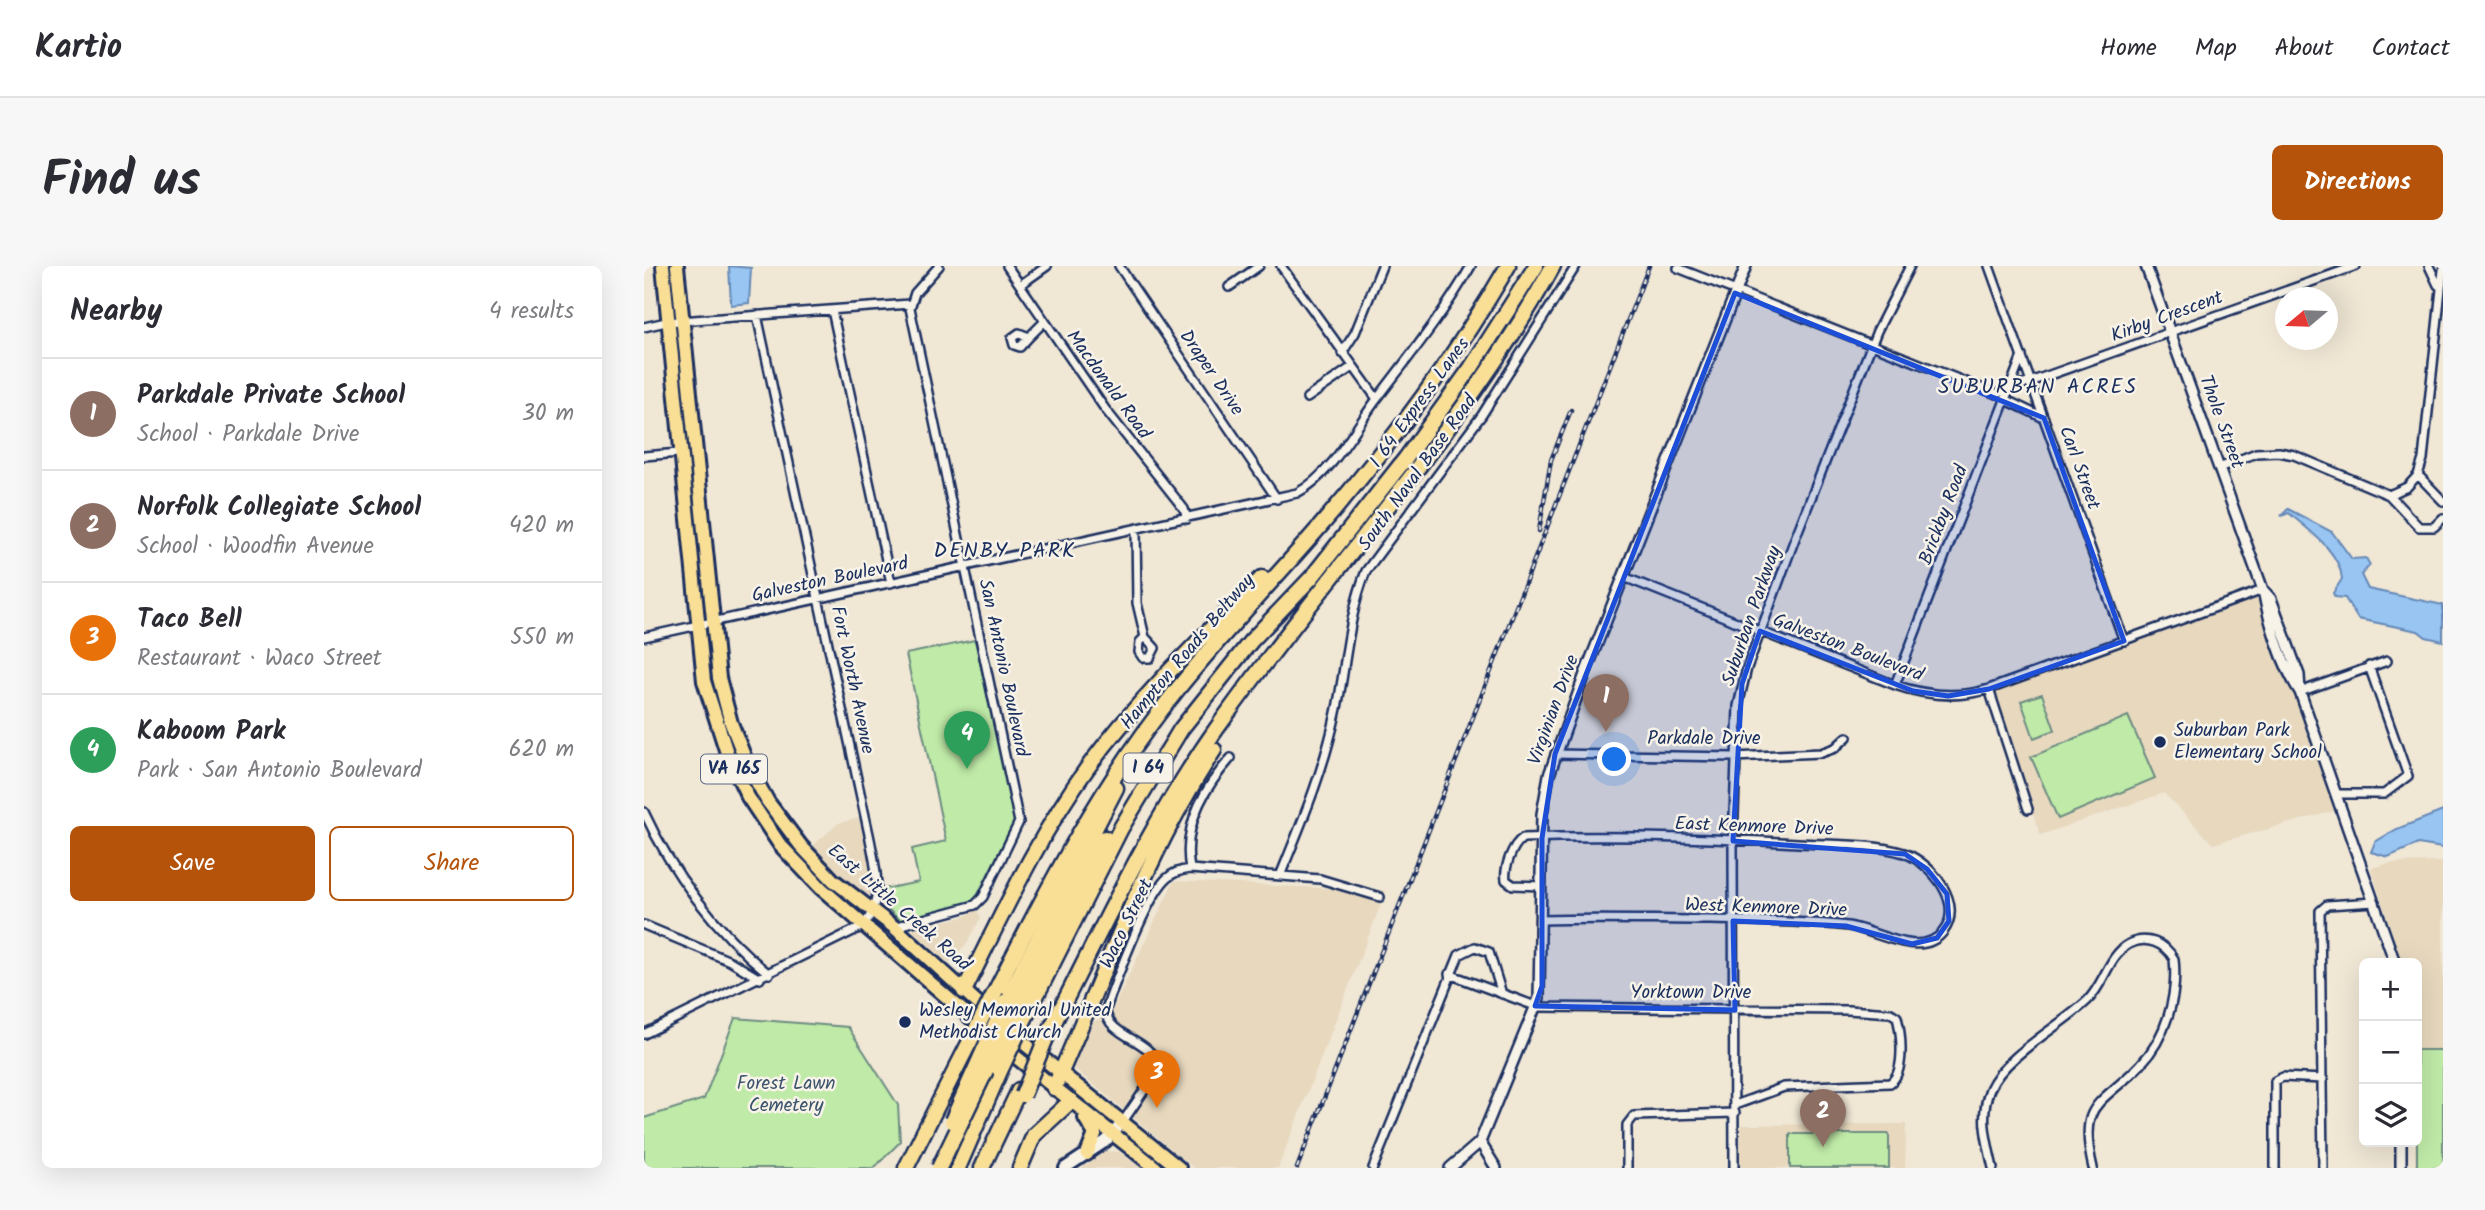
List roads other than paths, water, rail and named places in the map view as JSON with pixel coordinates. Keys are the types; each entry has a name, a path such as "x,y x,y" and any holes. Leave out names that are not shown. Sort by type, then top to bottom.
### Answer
{"highway":[{"name":"Hampton Roads Beltway","path":"906,1168 1045,892 1097,801 1159,713 1225,632 1347,494 1419,403 1508,266"},
{"name":"I 64 Express Lanes","path":"1015,1010 1161,758 1181,729 1251,641 1312,577 1438,414 1535,266"},
{"name":"I 64","path":"1021,1093 1046,1038 1174,795 1217,728 1462,409 1518,326 1553,266"},
{"path":"964,991 1035,852 1087,769 1113,735 1169,671 1292,548 1419,403"},
{"path":"939,1168 1015,1010 1105,808 1135,759 1197,676 1225,632"},
{"path":"1054,1088 1164,834 1271,657"},
{"path":"958,1168 1000,1071 1015,1010"},
{"path":"939,1168 951,1126 1015,1010"},
{"path":"982,1168 1021,1093"},
{"path":"992,1168 1021,1093"},
{"path":"1020,1168 1034,1135 1071,1101"}],"main road":[{"name":"East Little Creek Road","path":"663,266 666,322 696,625 710,706 727,753 748,797 792,859 863,926 1054,1088 1156,1168"},
{"name":"East Little Creek Road","path":"677,266 711,622 723,700 758,786 807,853 834,880 894,927 1060,1074 1178,1168"},
{"path":"964,991 964,1012"},
{"path":"1071,1101 1095,1134 1087,1154"},
{"path":"1065,1168 1113,1134 1122,1123"}],"street":[{"path":"644,327 666,322 910,304 915,293 938,266"},
{"name":"Macdonald Road","path":"1007,266 1118,427 1184,509 1187,519"},
{"path":"1020,285 1047,266"},
{"name":"Draper Drive","path":"1119,266 1277,499"},
{"path":"1229,287 1259,266"},
{"path":"1342,353 1355,333 1382,266"},
{"path":"1283,267 1377,399 1425,337 1471,266"},
{"name":"South Naval Base Road","path":"1280,876 1320,778 1337,711 1358,594 1366,571 1489,404 1576,266"},
{"name":"Virginian Drive","path":"1450,1168 1480,1142 1542,986 1544,799 1555,754 1746,266"},
{"name":"Suburban Parkway","path":"1734,1168 1734,757 1742,684 1760,631 1871,347 1910,266"},
{"name":"Carl Street","path":"1989,266 2124,641"},
{"name":"Thole Street","path":"2146,266 2280,633 2290,677 2300,692 2393,958"},
{"name":"Kirby Crescent","path":"1989,393 2010,390 2356,266"},
{"path":"2429,266 2439,290"},
{"name":"Kirby Crescent","path":"1678,268 1989,393 2044,418"},
{"path":"2389,495 2407,487 2418,475 2427,421 2443,270"},
{"name":"San Antonio Boulevard","path":"894,927 975,905 983,897 1019,822 910,304"},
{"path":"832,310 891,583"},
{"name":"Fort Worth Avenue","path":"757,315 876,870 878,894 875,912"},
{"path":"1029,337 1044,322"},
{"name":"Brickby Road","path":"1895,685 2022,356"},
{"path":"1307,398 1352,367"},
{"name":"Galveston Boulevard","path":"644,636 1297,494 1308,486 1377,399"},
{"path":"2219,468 2256,453 2279,452 2299,457 2389,495 2419,527 2434,527 2443,518"},
{"path":"644,456 680,453"},
{"path":"2418,475 2443,501"},
{"path":"1136,530 1137,603 1145,637"},
{"name":"Galveston Boulevard","path":"1624,577 1895,685 1924,694 1948,696 1989,689 2263,590"},
{"path":"2300,692 2387,661"},
{"path":"2336,794 2384,794 2408,776 2369,667"},
{"path":"1989,689 2028,809"},
{"name":"Parkdale Drive","path":"1555,754 1734,757 1821,753 1835,748 1847,737"},
{"path":"1231,758 1210,782 1192,820 1187,850 1190,869 1324,879 1380,897"},
{"path":"644,812 674,867 711,916 737,946 769,974"},
{"path":"1541,886 1513,885 1504,877 1519,840 1542,838"},
{"name":"East Kenmore Drive","path":"1542,838 1733,841 1862,847 1905,854 1927,869 1947,894"},
{"name":"Waco Street","path":"1122,1123 1154,1076 1157,1063 1150,1051 1111,1024 1106,1009 1161,885 1173,873 1190,869"},
{"name":"West Kenmore Drive","path":"1541,920 1733,921 1846,926 1919,944 1933,941 1945,929 1950,913 1947,894"},
{"path":"2323,1168 2320,911 2327,905 2375,902"},
{"path":"644,1034 863,926 875,912"},
{"path":"646,928 730,961 760,979"},
{"path":"1993,1168 1983,1123 1989,1091 2000,1073 2093,995 2117,954 2128,945 2149,941 2162,945 2172,955 2176,973 2174,995 2153,1048 2140,1065 2100,1099 2089,1118 2086,1135 2092,1168"},
{"path":"1373,1168 1449,974 1464,951 1481,947 1492,957 1502,994"},
{"name":"Yorktown Drive","path":"1449,974 1535,1006 1895,1014 1900,1040 1898,1074 1895,1080 1887,1083 1784,1087 1735,1109"},
{"path":"2275,1168 2275,1082 2283,1077 2323,1079"},
{"path":"1627,1168 1627,1125 1634,1116 1735,1109"},
{"path":"1480,1142 1496,1168"},
{"path":"2401,1147 2401,1168"}],"water":[{"path":"729,266 751,268 749,303 731,305"},
{"path":"2288,509 2332,532 2352,559 2366,558 2370,565 2361,575 2368,589 2443,605 2443,641 2426,637 2418,631 2358,619 2345,598 2335,597 2333,593 2342,579 2336,559 2322,542 2289,513 2281,516"},
{"path":"2443,811 2443,848 2418,844 2388,857 2371,852 2375,842 2397,829"}],"railway":[{"path":"1297,1168 1649,266"},
{"path":"1539,531 1551,460 1571,410"}],"place":[{"name":"Parkdale Private School","path":"1606,732"},
{"name":"Suburban Park Elementary School","path":"2160,742"},
{"name":"Kaboom Park","path":"967,769"},
{"name":"Wesley Memorial United Methodist Church","path":"905,1022"},
{"name":"Taco Bell","path":"1157,1108"},
{"name":"Norfolk Collegiate School","path":"1823,1147"}],"district":[{"name":"SUBURBAN ACRES","path":"2038,387"},
{"name":"DENBY PARK","path":"1005,551"}],"park label":[{"name":"Forest Lawn Cemetery","path":"786,1095"}]}
